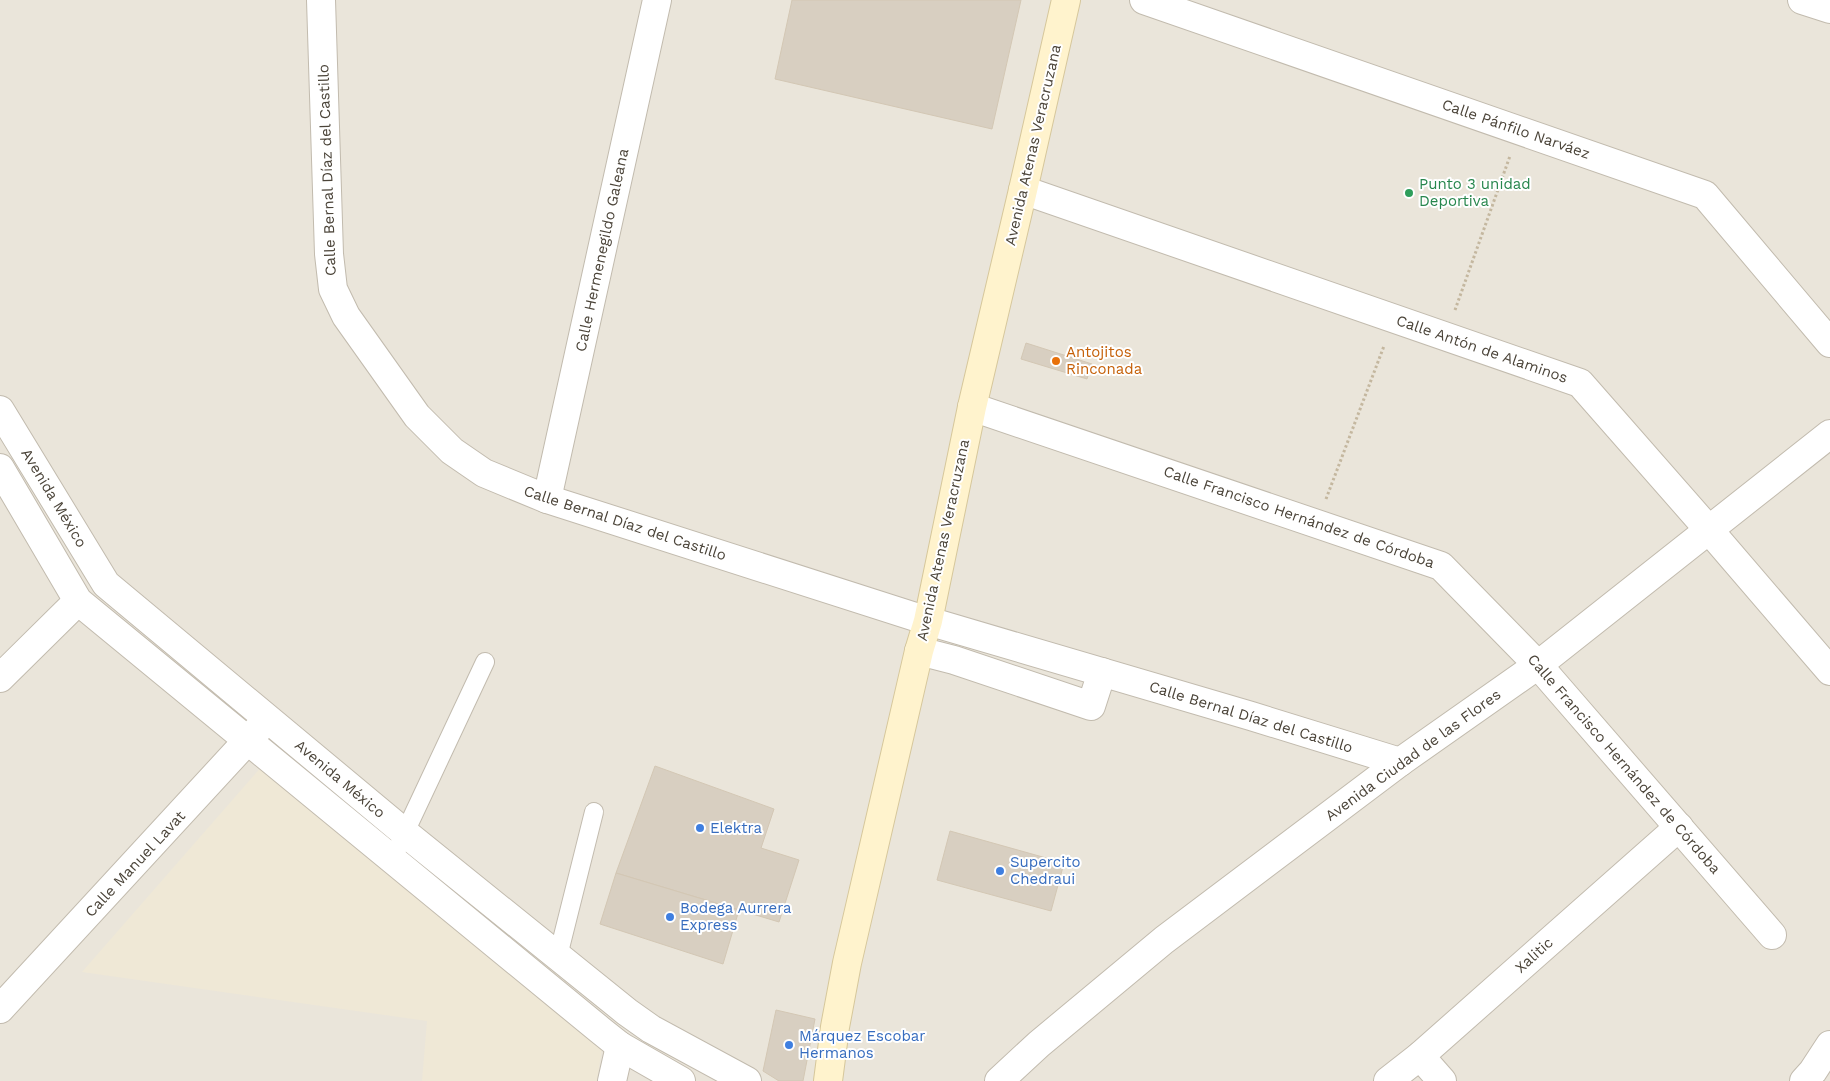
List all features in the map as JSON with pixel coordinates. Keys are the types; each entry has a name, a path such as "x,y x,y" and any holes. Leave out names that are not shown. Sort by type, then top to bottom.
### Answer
{"main road":[{"name":"Avenida Atenas Veracruzana","path":"828,1081 835,1027 847,963 919,651 928,621 972,407 1066,0"}],"street":[{"name":"Calle Bernal Díaz del Castillo","path":"321,0 329,254 333,289 346,316 417,416 452,451 484,473 547,499 928,621 1400,762"},
{"name":"Calle Hermenegildo Galeana","path":"547,499 657,0"},
{"name":"Calle Pánfilo Narváez","path":"1144,0 1705,195 1830,343"},
{"path":"1802,0 1830,9"},
{"name":"Calle Antón de Alaminos","path":"1023,190 1580,383 1830,671"},
{"name":"Calle Francisco Hernández de Córdoba","path":"972,407 1317,522 1441,566 1538,665 1772,935"},
{"name":"Avenida México","path":"2,415 106,584 405,833 627,1012 651,1029 746,1081"},
{"name":"Avenida Ciudad de las Flores","path":"999,1081 1039,1044 1164,940 1400,762 1538,665 1830,434"},
{"name":"Avenida México","path":"0,468 78,601 620,1046 681,1081"},
{"path":"0,678 78,601"},
{"path":"919,651 954,660 1090,706 1102,672"},
{"name":"Calle Manuel Lavat","path":"0,1009 268,718"},
{"name":"Xalitic","path":"1388,1081 1420,1056 1679,827"},
{"path":"1804,1081 1830,1045"},
{"path":"612,1081 620,1046"},
{"path":"1420,1056 1442,1081"}],"lane":[{"path":"392,860 485,662"},
{"path":"558,956 594,812"}],"path":[{"path":"1445,337 1512,152 1524,131"},
{"path":"1317,522 1394,319"}],"shaded area":[{"path":"0,0 1830,0 1830,1081 0,1081"},
{"path":"263,765 602,1048 597,1081 422,1081 427,1021 82,972"}],"building":[{"path":"792,0 1021,0 992,129 775,79"},
{"name":"Antojitos Rinconada","path":"1026,343 1092,364 1087,379 1021,359"},
{"name":"Elektra","path":"655,766 774,809 761,848 799,860 779,922 616,873"},
{"name":"Supercito Chedraui","path":"950,831 1064,863 1051,911 937,880"},
{"name":"Bodega Aurrera Express","path":"616,873 739,910 723,964 600,924"},
{"name":"Márquez Escobar Hermanos","path":"776,1010 815,1019 803,1081 779,1081 763,1071"}],"place":[{"name":"Punto 3 unidad Deportiva","path":"1409,193"},
{"name":"Antojitos Rinconada","path":"1056,361"},
{"name":"Elektra","path":"700,828"},
{"name":"Supercito Chedraui","path":"1000,871"},
{"name":"Bodega Aurrera Express","path":"670,917"},
{"name":"Márquez Escobar Hermanos","path":"789,1045"}]}
